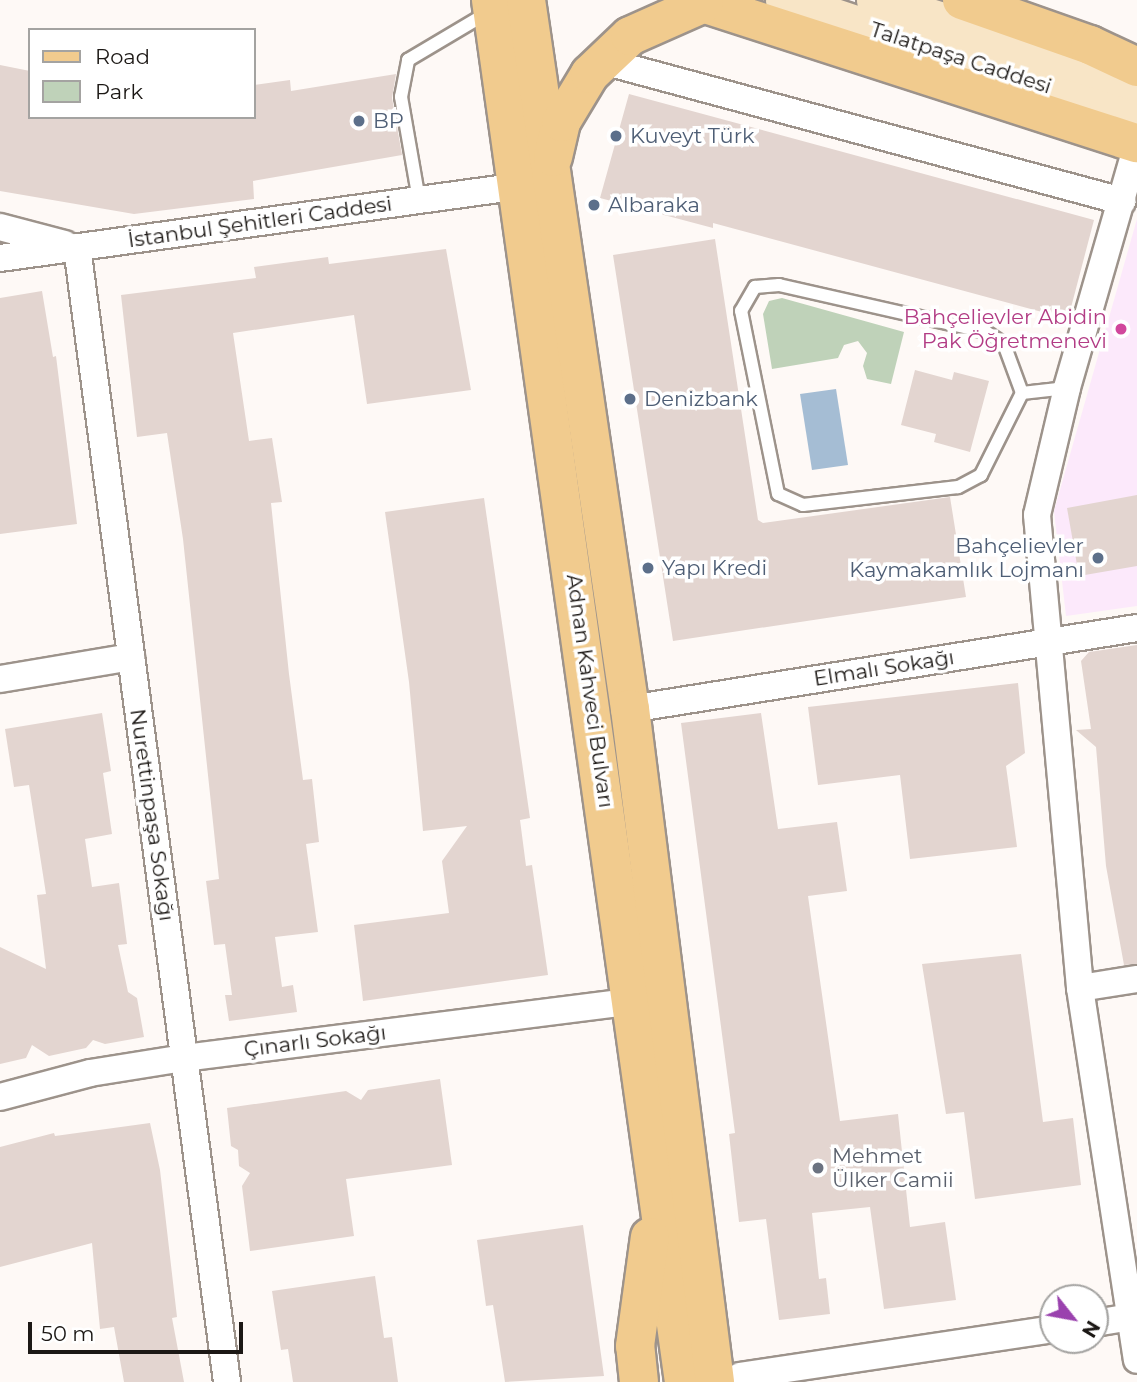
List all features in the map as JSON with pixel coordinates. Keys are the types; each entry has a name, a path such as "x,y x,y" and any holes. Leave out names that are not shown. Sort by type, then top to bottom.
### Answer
{"main road":[{"name":"Talatpaşa Caddesi","path":"784,0 1137,119"},
{"name":"Talatpaşa Caddesi","path":"875,0 1137,82"},
{"path":"962,0 1090,45 1137,66"},
{"path":"556,214 552,165 561,122 603,61 630,36 699,1 1137,144"},
{"name":"Adnan Kahveci Bulvarı","path":"504,3 520,186 684,1382"},
{"name":"Adnan Kahveci Bulvarı","path":"504,3 556,214 630,709 704,1297 732,1380"},
{"path":"639,1382 635,1346 657,1189"}],"street":[{"path":"603,61 1122,201"},
{"path":"1137,144 1067,388 1037,515 1080,988 1134,1317 1137,1360"},
{"name":"İstanbul Şehitleri Caddesi","path":"0,258 520,186"},
{"path":"0,227 77,247"},
{"name":"Nurettinpaşa Sokağı","path":"77,247 226,1382"},
{"name":"Elmalı Sokağı","path":"630,709 1137,628"},
{"path":"0,679 131,657"},
{"path":"1080,988 1137,979"},
{"name":"Çınarlı Sokağı","path":"0,1097 90,1073 184,1058 633,1001"},
{"path":"1109,1321 1134,1317"},
{"path":"732,1380 1039,1331"}],"lane":[{"path":"419,200 401,97 408,60 504,3"},
{"path":"779,285 986,332 1004,344 1022,393 981,475 958,487 803,505 790,502 778,494 741,312 755,287 779,285"},
{"path":"1022,393 1067,388"}],"shaded area":[{"name":"Bahçelievler Kaymakamlık Lojmanı","path":"1137,219 1137,606 1066,616 1054,511"}],"green space":[{"path":"782,298 904,332 891,384 867,379 863,366 867,353 858,341 844,345 838,358 772,369 763,314 769,301"}],"water":[{"path":"836,389 848,465 812,470 800,394"}],"building":[{"path":"0,65 28,71 28,119 256,119 256,85 290,80 291,91 396,74 392,98 402,155 253,181 254,199 134,214 0,191"},
{"path":"629,94 1094,220 1068,319 713,223 713,228 600,198"},
{"path":"715,239 758,520 763,523 950,497 966,597 673,641 613,255"},
{"path":"446,249 471,390 367,404 354,315 233,333 249,441 272,438 282,502 271,503 289,674 303,780 312,779 319,842 306,844 318,932 275,937 282,987 293,985 297,1012 229,1021 225,995 232,995 225,944 214,945 206,881 219,879 183,539 167,433 137,437 121,295 256,278 254,267 328,257 329,264"},
{"path":"42,291 53,357 56,356 77,524 0,534 0,298"},
{"path":"915,370 952,380 954,372 989,381 970,452 934,442 936,434 901,425"},
{"name":"Bahçelievler Kaymakamlık Lojmanı","path":"1137,495 1137,566 1079,576 1067,508"},
{"path":"484,498 530,818 520,820 526,866 532,865 548,975 363,1001 354,925 449,913 442,861 467,826 423,831 409,682 385,512"},
{"path":"1137,645 1137,964 1124,965 1106,866 1096,747 1076,730 1091,729 1081,661 1089,652"},
{"path":"1018,683 1025,753 1006,766 1017,847 910,859 900,775 818,785 808,707"},
{"path":"102,713 111,771 103,773 112,834 85,839 92,887 119,883 127,944 118,945 128,992 137,998 144,1037 105,1044 93,1040 86,1048 49,1056 32,1045 26,1058 0,1064 0,947 46,969 37,895 46,894 29,785 14,787 5,729"},
{"path":"761,713 778,829 837,822 847,891 808,896 840,1121 898,1114 910,1227 945,1222 956,1300 884,1309 870,1207 812,1213 819,1279 826,1278 830,1314 779,1320 766,1219 739,1222 729,1134 735,1133 681,723"},
{"path":"1021,954 1043,1122 1073,1118 1081,1185 975,1199 964,1112 946,1114 922,964"},
{"path":"440,1079 452,1165 346,1179 354,1236 250,1251 242,1186 250,1173 239,1166 238,1150 231,1146 227,1108 346,1091 361,1100 368,1090"},
{"path":"150,1123 160,1170 177,1317 172,1318 184,1382 124,1382 114,1327 100,1329 92,1243 0,1267 0,1147 54,1133 55,1136"},
{"path":"583,1225 604,1376 505,1382 493,1305 486,1306 477,1240"},
{"path":"375,1276 384,1338 392,1337 398,1382 293,1382 288,1349 281,1350 272,1291"}],"place":[{"name":"BP","path":"359,121"},
{"name":"Kuveyt Türk","path":"616,136"},
{"name":"Albaraka","path":"594,205"},
{"name":"Bahçelievler Abidin Pak Öğretmenevi","path":"1121,329"},
{"name":"Denizbank","path":"630,399"},
{"name":"Bahçelievler Kaymakamlık Lojmanı","path":"1098,558"},
{"name":"Yapı Kredi","path":"648,568"},
{"name":"Mehmet Ülker Camii","path":"818,1168"}]}
